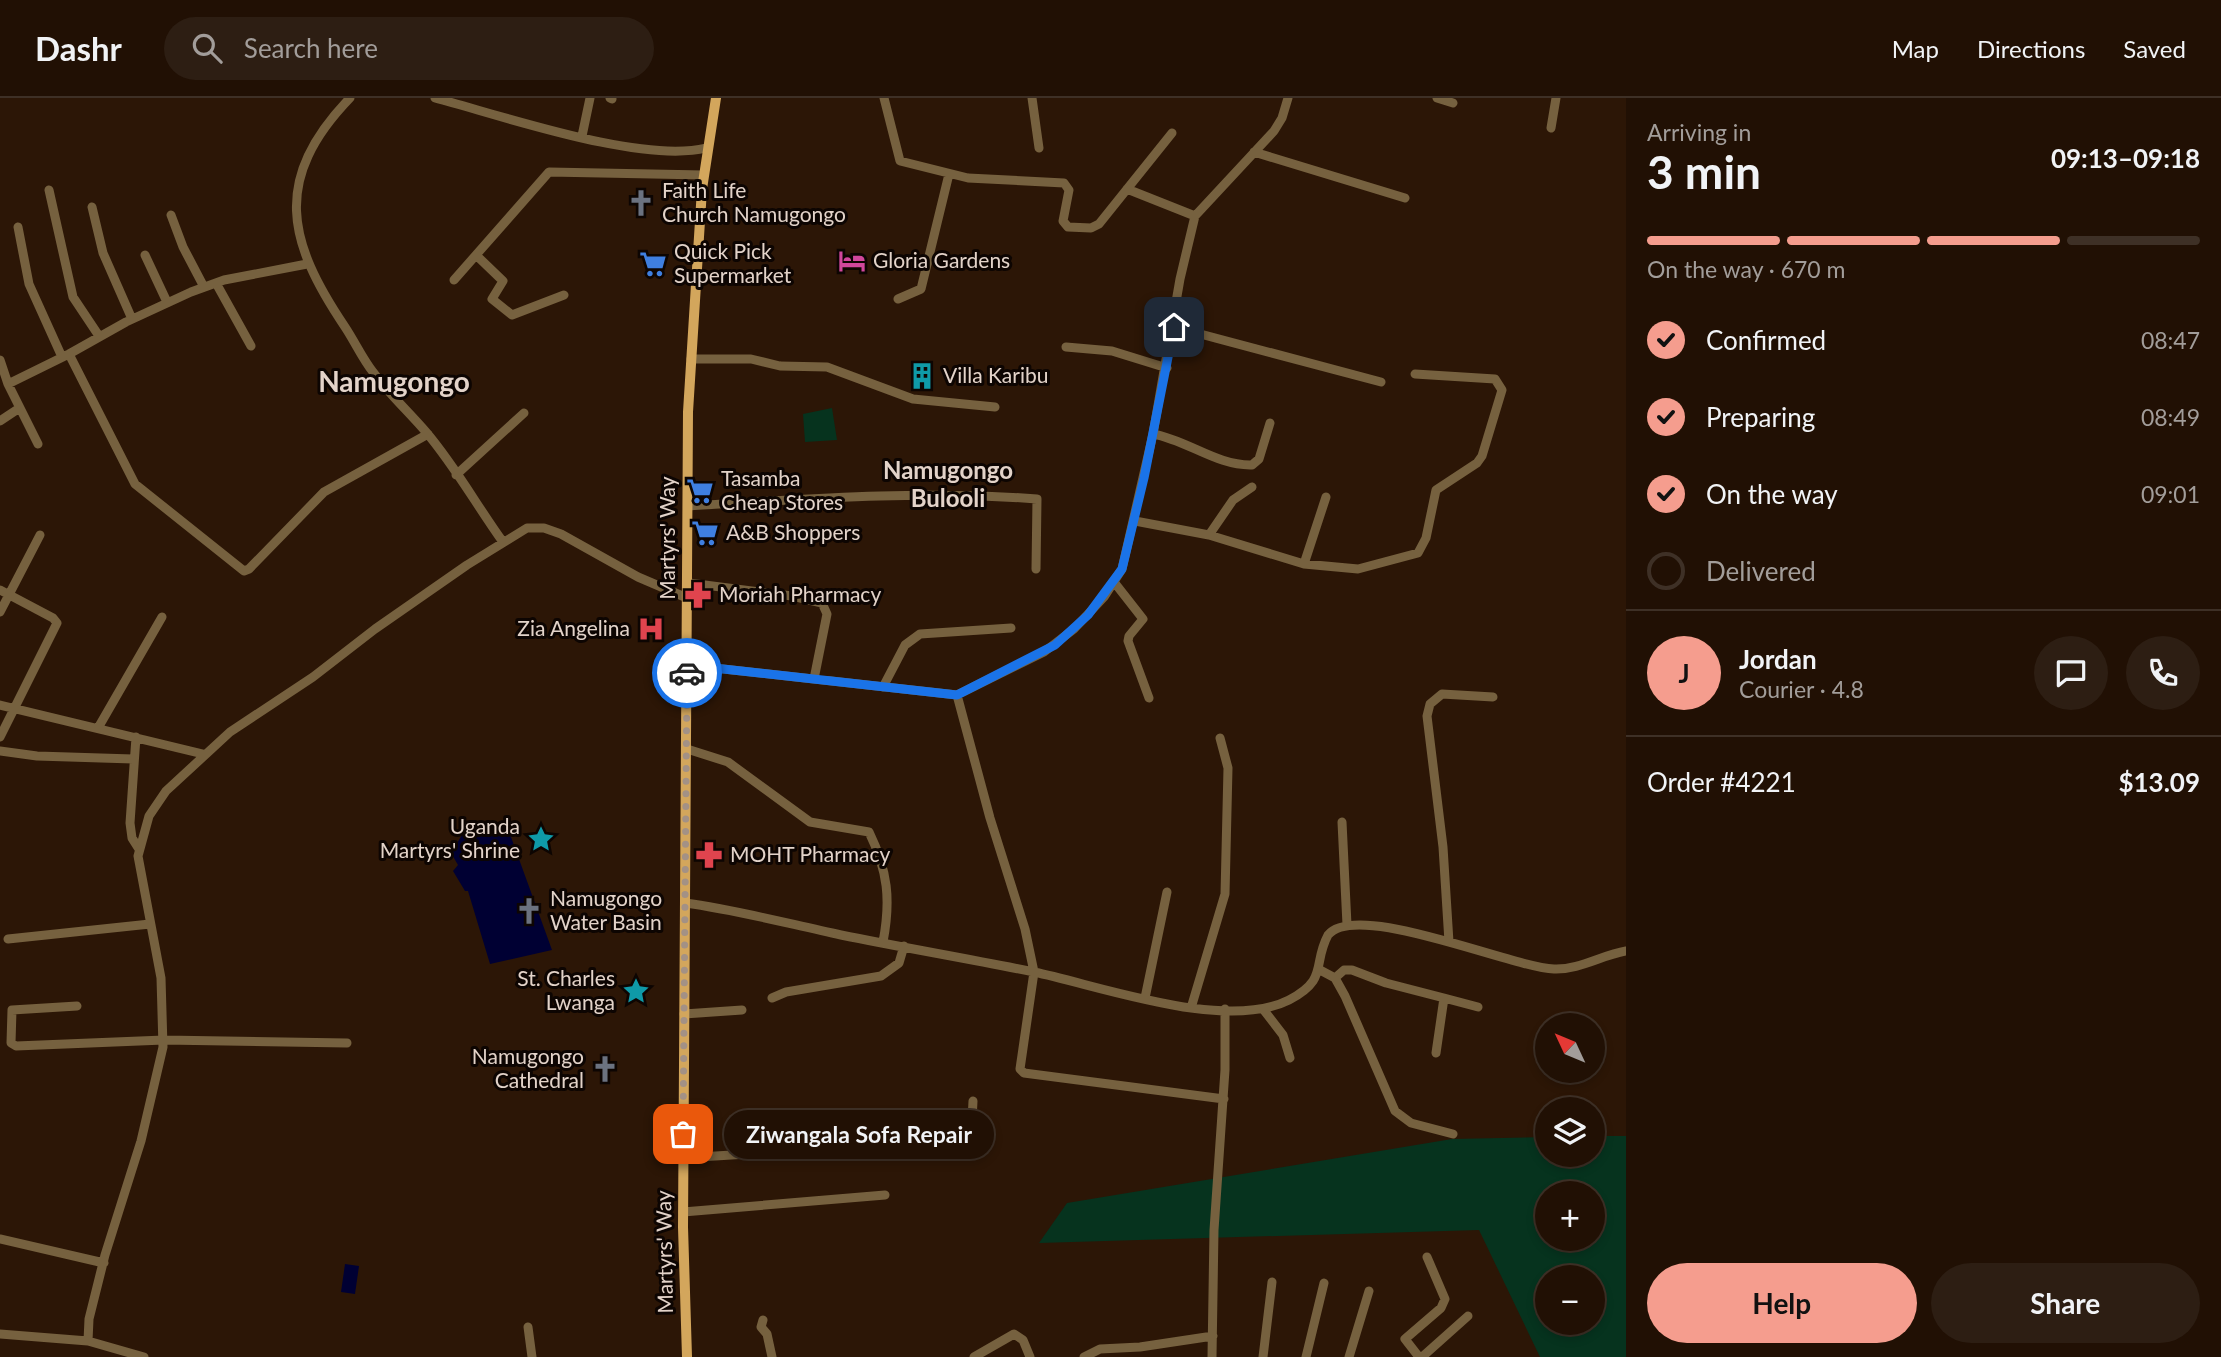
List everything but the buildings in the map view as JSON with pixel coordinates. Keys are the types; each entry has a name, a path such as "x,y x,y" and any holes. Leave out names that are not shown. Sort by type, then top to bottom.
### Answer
{"main road":[{"name":"Martyrs' Way","path":"687,1357 683,1158 691,359 706,148 716,98"}],"street":[{"path":"350,98 316,139 304,165 296,211 297,231 307,264 329,305 372,371 428,434 502,542"},
{"path":"435,98 582,136 671,153 706,148"},
{"path":"582,136 590,98"},
{"path":"884,98 900,161 949,174 1064,183 1069,190 1063,221 1068,227 1095,227 1172,133"},
{"path":"1032,98 1039,148"},
{"path":"687,665 957,695 1055,645 1088,615 1122,569 1135,521 1167,368 1180,279 1195,216 1282,118 1288,98"},
{"path":"1437,98 1453,103"},
{"path":"1551,128 1556,98"},
{"path":"1254,152 1405,198"},
{"path":"454,280 546,175 553,171 607,175 704,175"},
{"path":"898,299 921,289 949,174"},
{"path":"1127,189 1195,216"},
{"path":"48,190 74,296 99,336"},
{"path":"92,207 103,253 132,318"},
{"path":"171,215 183,247 204,287"},
{"path":"18,227 29,284 135,484 244,570 249,569 324,492 428,434"},
{"path":"145,255 167,302"},
{"path":"476,255 503,281 492,299 514,316 564,295"},
{"path":"8,383 66,356 132,318 204,287 307,264"},
{"path":"216,283 251,346"},
{"path":"1174,327 1381,382"},
{"path":"1066,347 1112,351 1167,368"},
{"path":"691,359 751,359 780,366 827,367 913,399 995,407"},
{"path":"0,360 18,409 38,444"},
{"path":"1135,521 1209,535 1304,564 1357,569 1413,556 1425,544 1436,491 1477,463 1482,456 1501,396 1499,381 1415,374"},
{"path":"0,421 18,409"},
{"path":"456,475 524,413"},
{"path":"1153,435 1171,437 1237,464 1252,465 1259,459 1270,423"},
{"path":"1209,535 1233,500 1252,487"},
{"path":"688,506 909,494 968,494 1037,499 1036,569"},
{"path":"1304,564 1326,497"},
{"path":"88,1341 89,1319 141,1141 164,1040 161,978 138,862 149,816 156,804 179,776 203,754 375,629 502,542 527,528 551,530 638,578 687,598"},
{"path":"0,612 5,592 40,535"},
{"path":"1114,582 1143,619 1128,641 1149,698"},
{"path":"689,583 792,596 822,603 827,614 814,679"},
{"path":"0,737 57,624 53,618 5,592"},
{"path":"98,728 162,617"},
{"path":"883,687 905,645 920,634 1012,628"},
{"path":"1448,942 1443,847 1427,716 1430,704 1442,694 1493,697"},
{"path":"957,695 990,818 1025,929 1034,972 1020,1060 1021,1071 1224,1099"},
{"path":"0,705 203,754"},
{"path":"136,737 130,831 139,849"},
{"path":"1191,1007 1224,894 1228,768 1220,737"},
{"path":"687,749 728,762 810,822 869,832 881,856 889,888 883,942"},
{"path":"0,751 37,757 133,759"},
{"path":"1342,822 1347,925"},
{"path":"1145,998 1167,892"},
{"path":"685,904 757,915 1191,1007 1224,1009 1263,1009 1305,990 1320,970 1328,935 1335,927 1347,925 1381,927 1553,969 1577,967 1626,951"},
{"path":"8,939 150,924"},
{"path":"772,998 786,992 881,976 899,963 904,946"},
{"path":"1320,970 1335,978 1395,1111 1411,1123 1453,1134"},
{"path":"1335,978 1344,970 1352,970 1385,983 1478,1007"},
{"path":"1436,1053 1444,998"},
{"path":"77,1006 12,1010 11,1043 16,1046 164,1040 347,1043"},
{"path":"1212,1357 1214,1230 1224,1099 1224,1009"},
{"path":"1263,1009 1283,1035 1290,1058"},
{"path":"684,1014 742,1010"},
{"path":"683,1158 971,1140 973,1101"},
{"path":"683,1212 885,1195"},
{"path":"0,1239 104,1262"},
{"path":"1427,1257 1445,1299 1441,1308 1405,1339 1421,1357 1468,1316"},
{"path":"1264,1357 1272,1282"},
{"path":"1306,1357 1324,1283"},
{"path":"1349,1357 1369,1291"},
{"path":"763,1320 761,1327 767,1334 772,1357"},
{"path":"528,1326 532,1357"},
{"path":"0,1334 88,1341 144,1357"},
{"path":"974,1357 1014,1334 1023,1340 1030,1357"},
{"path":"1084,1357 1100,1349 1140,1348 1213,1336"}],"green space":[{"path":"832,408 837,440 805,442 803,414"},
{"path":"1605,1136 1626,1136 1626,1357 1540,1357 1479,1230 1039,1243 1067,1203 1452,1139 1535,1137 1535,1167 1605,1167"}],"shaded area":[{"path":"488,825 506,831 511,837 552,950 490,964 468,891 465,891 453,871 458,865 451,853 465,830"},
{"path":"345,1264 359,1266 355,1294 341,1292"}],"way so far":[{"path":"683,1134 687,673"}],"place":[{"name":"Faith Life Church Namugongo","path":"641,203"},
{"name":"Gloria Gardens","path":"852,261"},
{"name":"Quick Pick Supermarket","path":"653,264"},
{"name":"Villa Karibu","path":"922,376"},
{"name":"Tasamba Cheap Stores","path":"700,491"},
{"name":"A&B Shoppers","path":"705,533"},
{"name":"Moriah Pharmacy","path":"698,595"},
{"name":"Zia Angelina","path":"651,629"},
{"name":"Uganda Martyrs' Shrine","path":"541,839"},
{"name":"MOHT Pharmacy","path":"709,855"},
{"name":"Namugongo Water Basin","path":"529,911"},
{"name":"St. Charles Lwanga","path":"636,991"},
{"name":"Namugongo Cathedral","path":"605,1069"},
{"name":"Ziwangala Sofa Repair","path":"683,1134"}],"district":[{"name":"Namugongo","path":"394,382"},
{"name":"Namugongo Bulooli","path":"948,485"}],"route":[{"path":"687,673 687,665 957,695 1055,645 1104,597 1122,569 1135,521 1174,327"}]}
